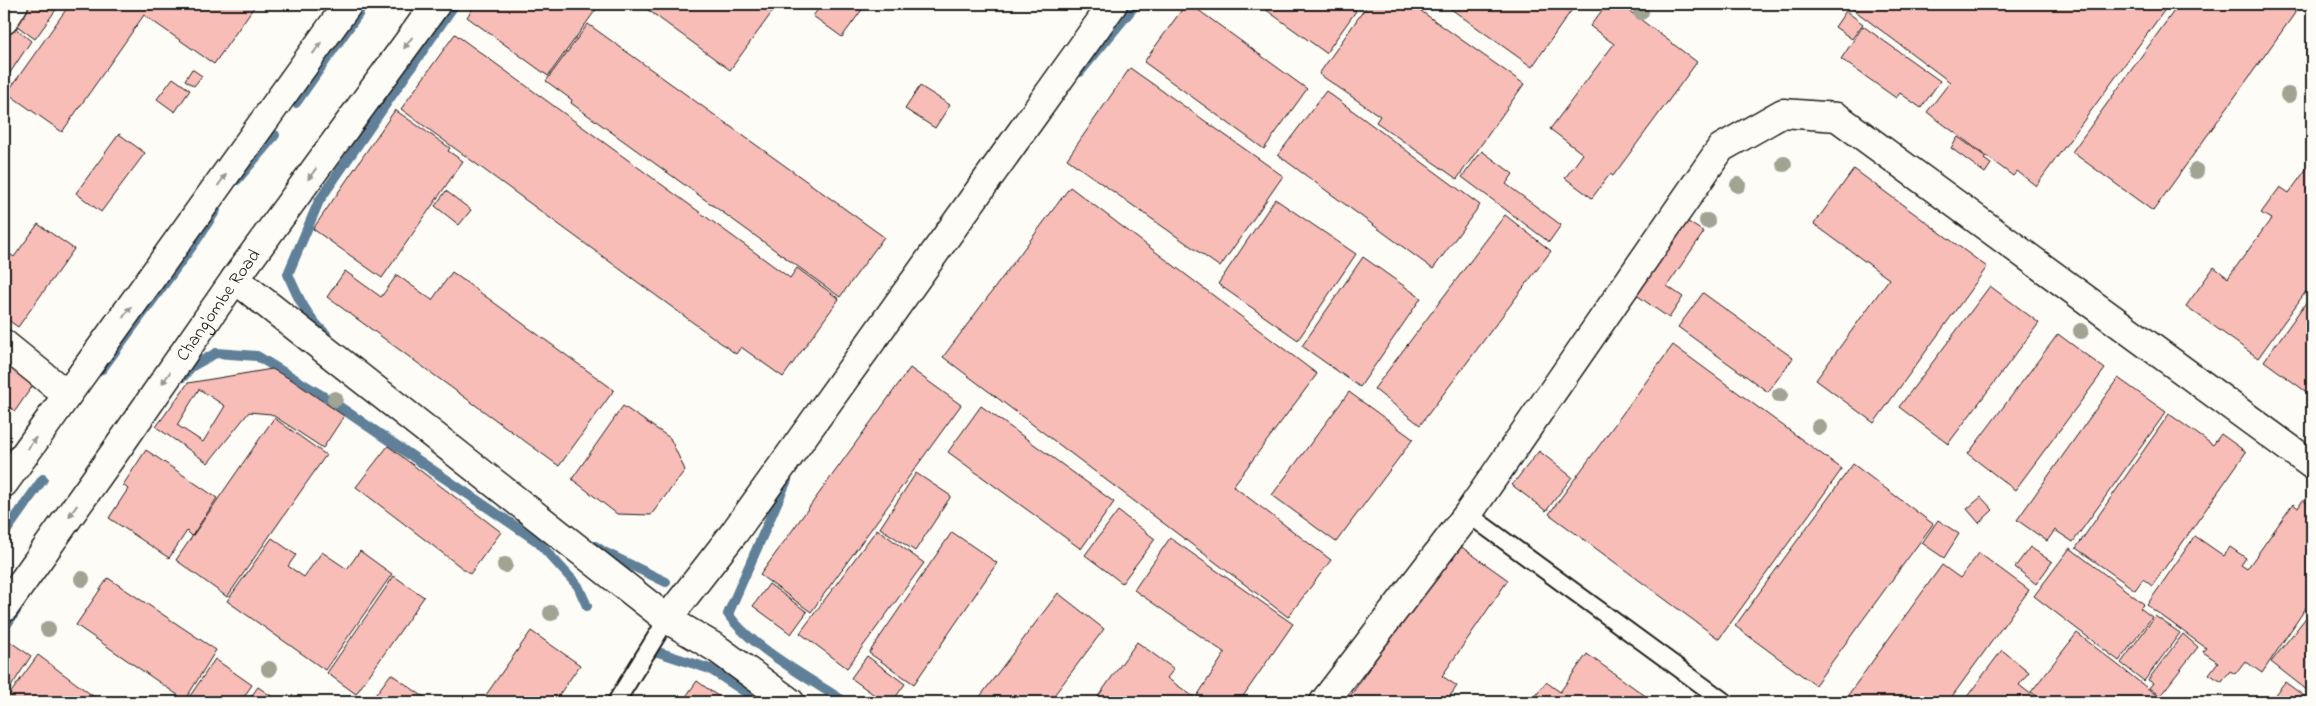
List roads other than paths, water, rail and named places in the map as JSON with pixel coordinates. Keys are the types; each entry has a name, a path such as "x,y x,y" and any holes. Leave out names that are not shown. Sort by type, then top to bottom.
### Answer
{"street":[{"path":"4,20 14,4"},
{"path":"4,483 348,4"},
{"name":"Chang'ombe Road","path":"4,608 235,279 436,4"},
{"path":"667,620 734,533 1113,4"},
{"path":"1324,702 1468,514 1721,148 1783,113 1837,118 2312,465"},
{"path":"235,279 667,620 716,648 790,702"},
{"path":"4,344 67,395"}],"lane":[{"path":"1468,514 1725,702"},
{"path":"616,702 667,620"}],"waterway":[{"path":"326,334 304,307 288,274 319,201 455,4"},
{"path":"1080,72 1136,4"},
{"path":"296,103 359,13 347,6"},
{"path":"237,180 275,135"},
{"path":"102,369 196,241 216,210"},
{"path":"183,377 191,367 216,353 257,356 331,401 537,541 578,586 587,606"},
{"path":"4,534 43,479"},
{"path":"787,480 728,614 738,626 766,650 845,702"},
{"path":"595,546 666,582"},
{"path":"4,628 16,611"},
{"path":"648,658 655,651 710,669 761,702"}]}
